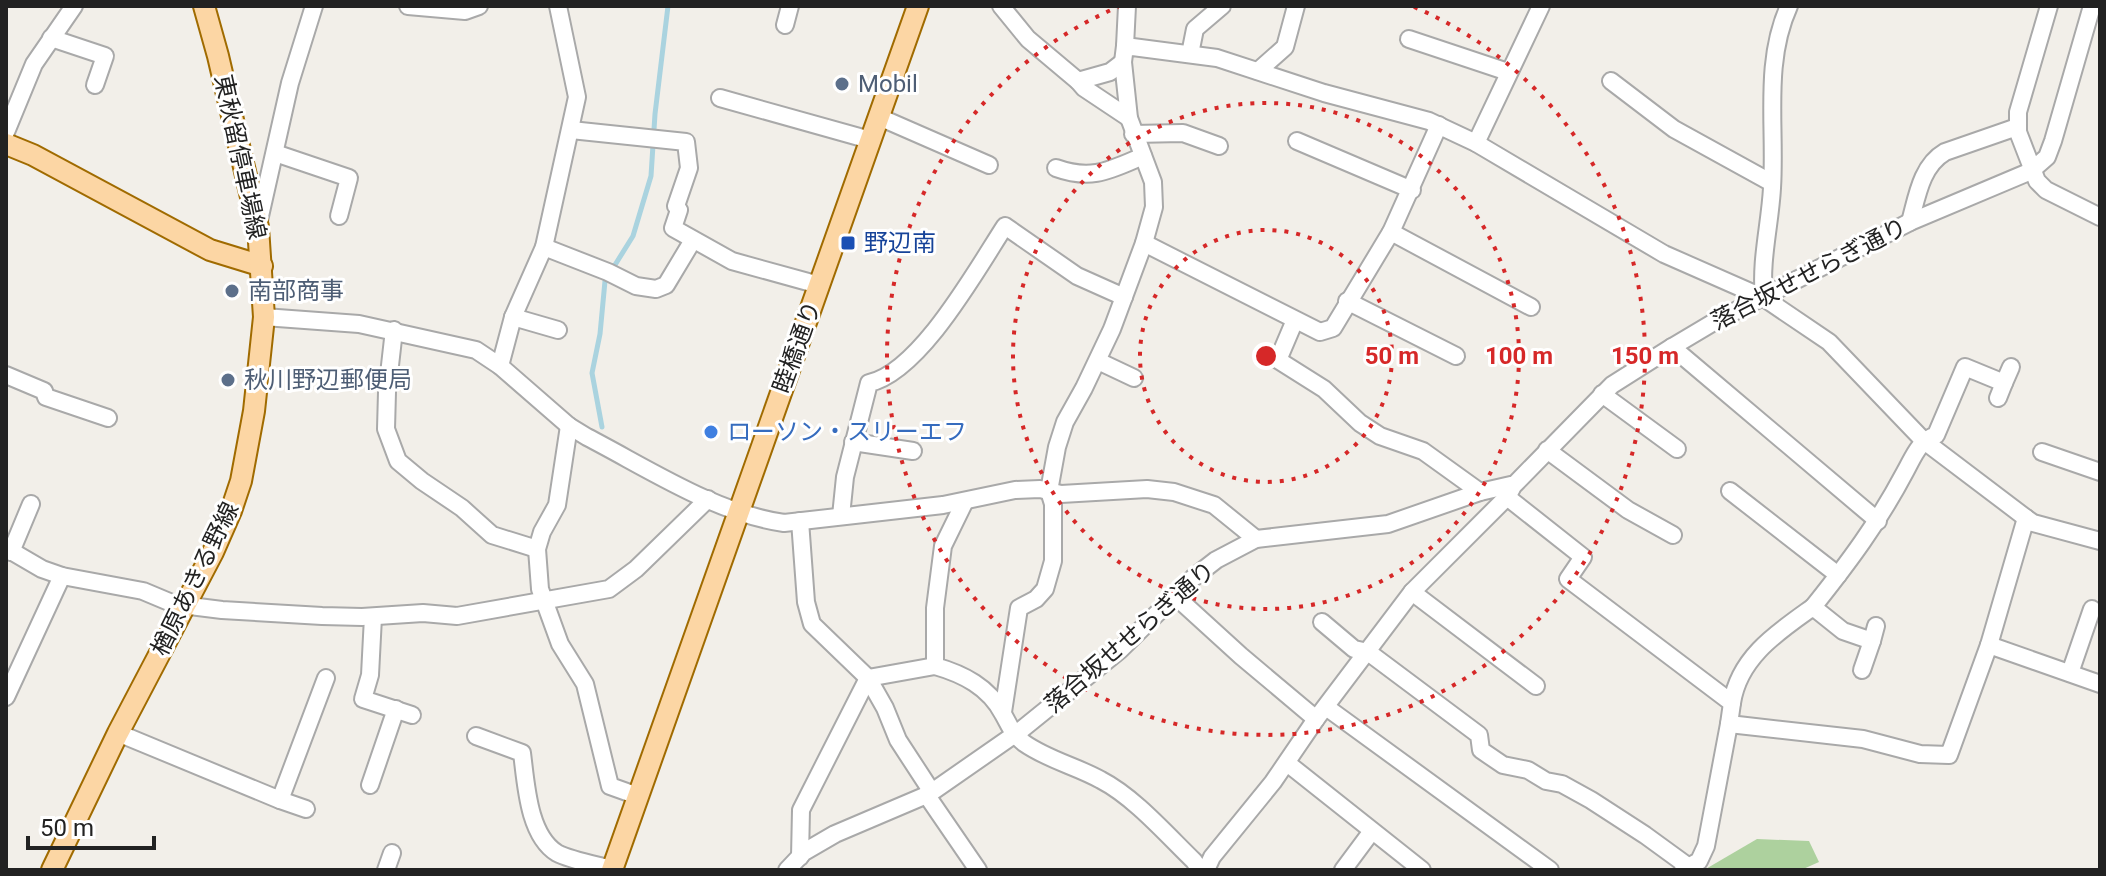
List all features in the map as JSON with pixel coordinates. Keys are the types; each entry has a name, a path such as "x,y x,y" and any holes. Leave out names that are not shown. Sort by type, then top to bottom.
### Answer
{"main road":[{"name":"東秋留停車場線","path":"6,144 33,155 210,250 262,266 258,227 204,6"},
{"name":"睦橋通り","path":"612,870 918,6"},
{"name":"楢原あきる野線","path":"52,870 118,733 225,525 241,481 254,411 264,317 262,266"}],"street":[{"path":"6,132 34,64 74,6"},
{"path":"258,227 290,83 314,6"},
{"path":"408,6 465,11 479,6"},
{"path":"500,366 513,317 544,247 577,97 558,6"},
{"path":"785,25 790,6"},
{"path":"1001,6 1028,39 1131,126 1183,133 1219,146"},
{"path":"1003,712 1019,608 1036,599 1045,589 1053,561 1053,504 1049,491 1057,447 1065,422 1098,361 1124,297 1144,243 1155,194 1131,126 1124,54 1127,6"},
{"path":"1190,54 1195,29 1222,6"},
{"path":"1258,71 1285,47 1296,6"},
{"path":"1476,143 1541,6"},
{"path":"1764,298 1761,276 1772,183 1774,54 1780,25 1789,6"},
{"path":"2049,6 2018,112 2017,127 2031,171 2046,190 2100,217"},
{"path":"2031,171 2047,157 2053,141 2092,6"},
{"path":"51,38 105,56 95,85"},
{"path":"1409,39 1508,72"},
{"path":"1078,81 1110,72 1124,54"},
{"path":"1124,54 1190,54 1258,71 1439,125 1476,143 1664,254 1764,298 1829,342 1923,440 2026,518 2033,523 2100,541"},
{"path":"1611,81 1674,129 1772,183"},
{"path":"720,98 870,140"},
{"path":"879,117 989,165"},
{"path":"1144,243 1320,332 1333,328 1391,232 1439,125"},
{"path":"1910,222 1923,176 1936,157 2017,127"},
{"path":"571,130 686,142 689,168 676,206 679,210 673,228 732,261 819,285"},
{"path":"1297,141 1412,190"},
{"path":"275,153 349,178 339,216"},
{"path":"1056,168 1073,174 1104,173 1143,156"},
{"name":"落合坂せせらぎ通り","path":"787,870 800,857 835,834 929,794 1120,650 1174,595 1216,560 1256,539 1388,524 1480,492 1511,490 1612,385 1672,347 1910,222 2031,171"},
{"path":"841,516 845,477 869,383 881,381 921,348 1005,226 1077,276 1124,297"},
{"path":"1391,232 1531,307"},
{"path":"544,247 636,286 656,289 666,285 696,242"},
{"path":"1347,301 1456,356"},
{"path":"264,317 359,324 476,350 500,366 569,426 738,514 784,523 965,501 1015,490 1061,494 1147,489 1174,492 1214,505 1256,539"},
{"path":"513,317 558,330"},
{"path":"1295,320 1278,360 1324,389 1380,436 1423,451 1480,492"},
{"path":"394,330 386,429 398,461 462,508 492,535 537,549"},
{"path":"1672,347 1878,521"},
{"path":"1098,361 1134,378"},
{"path":"1322,622 1354,649 1368,652 1479,735 1481,750 1503,765 1528,770 1591,800 1645,835 1686,869 1699,861 1706,846 1734,688 1754,655 1768,640 1813,607 1878,521 1923,440 1936,435 1965,367 2005,383"},
{"path":"6,375 44,391 46,397 108,418"},
{"path":"1602,394 1677,449"},
{"path":"569,426 557,505 542,532 537,549 540,589 560,644 585,684 610,786 638,796"},
{"path":"853,442 913,451"},
{"path":"1547,450 1628,510 1673,535"},
{"path":"2042,452 2100,472"},
{"path":"868,678 935,666 970,679 1003,712 1012,734 1052,760 1102,780 1203,870 1287,763 1412,592 1511,490 1583,557 1568,579 1732,703"},
{"path":"1730,491 1838,575"},
{"path":"31,504 9,550 42,569 62,576 143,591 174,604 222,610 373,617 423,613 457,616 609,589 636,569 708,499"},
{"path":"935,666 935,608 943,546 965,501"},
{"path":"1729,724 1863,739 1920,754 1949,755 1989,645 2026,518"},
{"path":"800,521 806,602 812,624 868,678 904,751 928,786 930,800 978,870"},
{"path":"6,697 62,576"},
{"path":"1412,592 1536,686"},
{"path":"1174,595 1241,656 1550,870"},
{"path":"1813,607 1843,631 1874,634 1862,670"},
{"path":"2070,673 2092,609"},
{"path":"370,785 404,712 363,699 370,675 373,617"},
{"path":"1989,645 2100,684"},
{"path":"280,800 326,678"},
{"path":"800,857 801,810 868,678"},
{"path":"118,733 306,809"},
{"path":"476,736 522,753 529,807 543,838 557,853 612,870"},
{"path":"1287,763 1422,870"},
{"path":"1343,870 1372,831"},
{"path":"386,870 392,853"}],"green space":[{"path":"1757,839 1809,841 1819,862 1801,870 1704,870"}],"waterway":[{"path":"602,427 592,373 600,334 605,281 633,236 651,176 668,6"}],"place":[{"name":"Mobil","path":"842,84"},
{"name":"野辺南","path":"848,243"},
{"name":"南部商事","path":"232,291"},
{"name":"秋川野辺郵便局","path":"228,380"},
{"name":"ローソン・スリーエフ","path":"711,432"}]}
